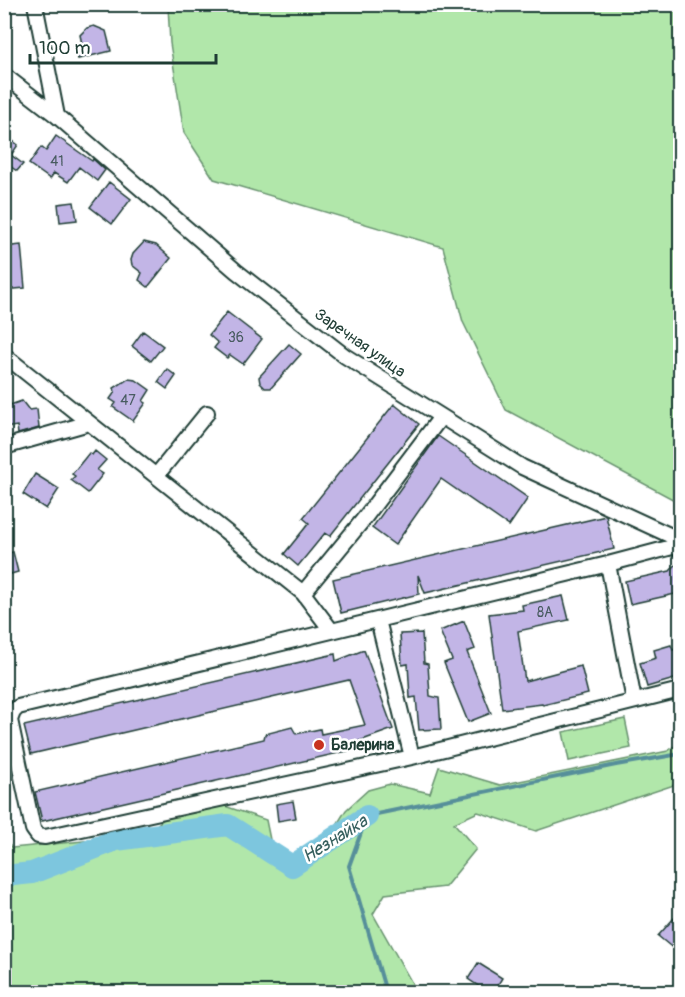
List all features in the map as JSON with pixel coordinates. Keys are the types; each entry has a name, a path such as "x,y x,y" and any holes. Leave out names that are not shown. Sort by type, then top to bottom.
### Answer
{"street":[{"path":"35,4 57,116"},
{"name":"Заречная улица","path":"4,75 57,116 236,271 345,357 522,467 681,540"},
{"path":"4,355 303,592 331,630"},
{"path":"156,476 207,413"},
{"path":"303,592 363,520 441,417"},
{"path":"4,447 89,423"},
{"path":"681,545 18,707 10,720 33,830 38,836 45,837 412,757 681,690"},
{"path":"608,564 634,701"},
{"path":"378,620 412,757"}],"green space":[{"path":"168,5 680,5 680,503 506,410 463,322 443,247 214,179 184,133 170,43"},
{"path":"625,719 631,748 569,761 563,732"},
{"path":"680,742 680,783 536,831 478,812 454,823 476,849 445,887 385,894 373,914 417,992 5,992 4,840 12,848 144,835 175,810 216,803 266,820 275,864 331,834 346,810 368,790 390,784 430,793 439,767 500,785 668,751"}],"building":[{"path":"94,26 106,31 111,51 78,59 74,46 82,44 80,35 87,28"},
{"path":"56,136 92,161 93,159 105,170 97,181 79,167 68,182 54,173 50,179 29,164 41,147 46,151"},
{"path":"9,138 18,145 11,155 23,164 17,171 4,162 4,144"},
{"path":"109,182 131,199 112,224 90,207"},
{"path":"74,202 77,220 60,222 58,204"},
{"path":"144,242 156,245 171,258 148,287 139,280 142,273 132,265 131,260 133,254"},
{"path":"21,245 25,288 4,290 4,247"},
{"path":"227,312 262,339 243,364 230,355 227,358 214,348 218,343 209,335"},
{"path":"143,331 163,346 151,361 132,346"},
{"path":"289,344 301,354 271,388 265,388 260,383 259,377"},
{"path":"167,369 176,376 167,389 158,382"},
{"path":"128,379 136,380 150,390 143,401 146,403 133,421 113,407 116,403 110,399 115,392 114,388"},
{"path":"22,401 29,410 37,409 39,428 18,434 17,426 4,428 4,407"},
{"path":"394,404 419,424 330,536 325,533 298,566 284,554 309,523 303,518"},
{"path":"438,436 528,498 509,526 441,479 395,545 372,528"},
{"path":"95,451 106,460 97,470 103,474 88,493 71,480 75,476 72,474 89,453 92,455"},
{"path":"35,474 59,489 46,509 23,494"},
{"path":"606,516 614,549 425,593 418,575 419,594 341,613 333,579"},
{"path":"13,552 18,572 4,576 4,554"},
{"path":"681,559 681,596 675,594 630,604 625,581 670,571"},
{"path":"563,596 569,620 518,631 525,681 581,666 588,694 543,705 502,709 489,614 523,610 522,605"},
{"path":"464,621 475,649 467,652 491,713 468,722 444,663 452,660 440,631"},
{"path":"422,633 424,663 428,664 430,696 439,698 441,729 419,730 416,697 410,698 408,664 402,665 400,634"},
{"path":"671,645 673,650 681,648 681,677 647,687 640,663 656,658 654,650"},
{"path":"364,650 393,729 354,743 356,749 42,821 35,792 264,739 265,734 292,727 296,734 320,729 321,734 365,725 349,680 31,754 24,726 335,654 336,661"},
{"path":"293,801 296,818 278,821 276,804"},
{"path":"674,918 681,924 681,955 658,936"},
{"path":"478,963 502,978 493,993 489,993 468,979"}],"waterway":[{"name":"Незнайка","path":"386,992 349,866 367,816 680,754"},
{"name":"Незнайка","path":"4,876 32,873 116,840 228,825 292,866 367,816"}],"place":[{"name":"Балерина","path":"319,745"}]}
